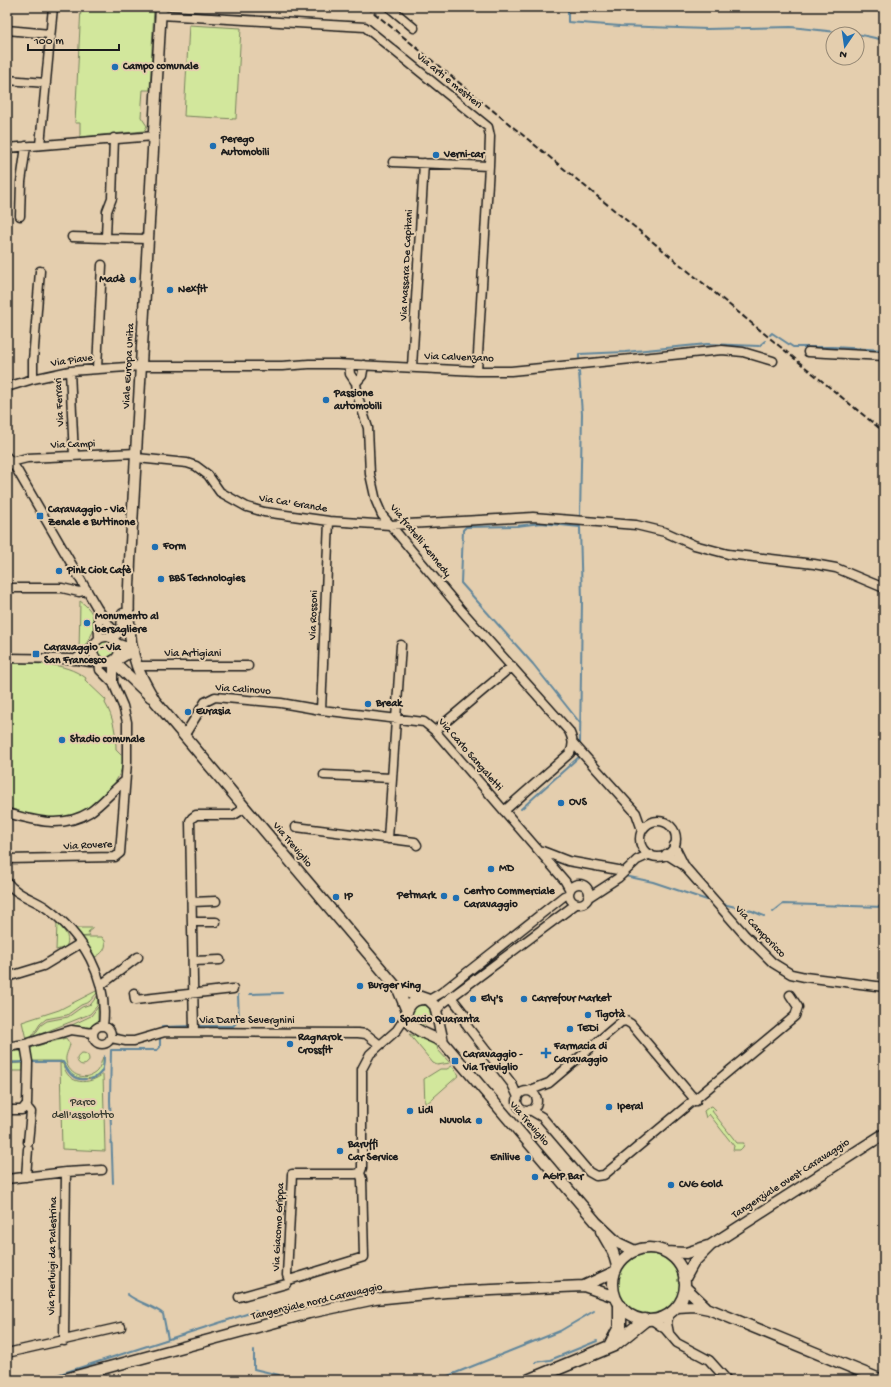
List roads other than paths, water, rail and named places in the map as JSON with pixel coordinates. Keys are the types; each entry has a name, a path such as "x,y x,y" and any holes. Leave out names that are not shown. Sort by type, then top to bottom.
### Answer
{"highway":[{"path":"608,1348 615,1339 620,1327 618,1302"},
{"path":"530,1380 545,1377 608,1348 649,1320"}],"main road":[{"name":"Viale Europa Unita","path":"161,11 130,561 129,624 137,666 156,701 168,717"},
{"path":"130,561 125,574 122,629 115,637 133,650 114,660 156,701"},
{"name":"Via Treviglio","path":"168,717 398,989"},
{"path":"398,989 427,1000 437,1014 443,1042"},
{"path":"398,989 409,1023 416,1029 443,1042"},
{"path":"407,1013 411,1003 427,1000"},
{"path":"416,1029 428,1030 432,1027 437,1014"},
{"name":"Via Treviglio","path":"443,1042 596,1222 618,1242 634,1251"},
{"name":"Tangenziale ovest Caravaggio","path":"684,1284 694,1262 711,1245 884,1134"},
{"name":"Via Treviglio","path":"596,1222 613,1252 616,1269"},
{"name":"Tangenziale ovest Caravaggio","path":"665,1252 686,1253 711,1245"},
{"path":"673,1310 683,1296 684,1284 682,1270 677,1262 665,1252 651,1248 634,1251 623,1259 616,1269 612,1282 618,1302 631,1316 649,1320 673,1310 694,1306 709,1309 882,1380"},
{"name":"Tangenziale nord Caravaggio","path":"62,1380 309,1313 375,1299 446,1292 584,1286 616,1269"},
{"path":"684,1284 695,1299 709,1309"},
{"name":"Tangenziale nord Caravaggio","path":"584,1286 618,1302"}],"street":[{"path":"40,145 52,7"},
{"path":"389,7 414,28"},
{"name":"Via arti e mestieri","path":"161,11 364,27 488,127 490,136 489,166 477,371"},
{"path":"7,30 50,34"},
{"path":"7,80 46,83"},
{"path":"7,148 114,138 154,136"},
{"path":"106,238 107,211 112,198 114,138"},
{"path":"20,216 21,182 26,146"},
{"path":"393,162 489,166"},
{"name":"Via Massara De Capitani","path":"412,367 424,163"},
{"path":"72,237 148,239"},
{"path":"97,368 102,266"},
{"path":"33,379 40,271"},
{"name":"Via Calvenzano","path":"141,366 282,366 309,364 511,371 722,350 743,352 773,361"},
{"path":"808,352 884,356"},
{"name":"Via fratelli Kennedy","path":"348,365 350,374 356,383 358,397 368,428 372,488 382,515 462,611 569,731 573,742 636,813"},
{"path":"356,383 362,376 364,365"},
{"name":"Via Piave","path":"7,387 33,379 70,371 141,366"},
{"name":"Via Ferrari","path":"70,371 74,456"},
{"name":"Via Campi","path":"9,459 74,456 137,456"},
{"name":"Via Ca' Grande","path":"137,456 187,463 196,466 208,475 220,492 247,507 264,512 329,521 390,525 533,517 636,525 664,532 694,545 728,554 836,568 884,588"},
{"path":"7,658 74,660 90,662 99,661 108,663 114,660 119,654 115,637 97,608 83,591 9,459"},
{"name":"Via Rossoni","path":"321,710 329,521"},
{"path":"7,588 62,588 83,591"},
{"path":"74,660 94,646 99,638 100,621 97,608"},
{"path":"99,638 115,637"},
{"path":"388,839 401,645"},
{"path":"7,813 36,822 48,823 69,821 90,812 125,781 127,722 123,706 113,683 100,670 99,661 95,655 94,646"},
{"path":"113,683 114,660"},
{"name":"Via Artigiani","path":"137,666 185,664 248,666"},
{"path":"435,731 512,666"},
{"name":"Via Calinovo","path":"184,736 205,702 211,698 281,704 321,710"},
{"name":"Via Carlo Sangaletti","path":"321,710 421,720 429,724 565,881 570,892"},
{"path":"504,811 570,753 573,742"},
{"path":"324,775 392,778"},
{"name":"Via Rovere","path":"7,859 117,857 121,851 125,781"},
{"path":"194,1028 191,819 196,815 234,815 245,808"},
{"path":"636,813 653,822"},
{"path":"636,813 642,830 640,841 642,848 650,854 656,856 666,854 674,845 675,836 670,827 662,822 653,822 642,830"},
{"path":"296,827 415,842 417,845"},
{"name":"Via Camporicco","path":"674,845 686,867 744,934 780,968 791,974 805,977 884,988"},
{"path":"637,860 642,848"},
{"path":"538,849 553,857 568,861 618,870"},
{"path":"437,1014 451,997 516,948 576,904 585,903 589,897 607,886 637,860 650,854"},
{"name":"Via Camporicco","path":"666,854 686,867"},
{"path":"565,881 582,884 588,888 607,886"},
{"path":"7,882 10,890 49,911 81,943 91,956 100,985 103,1026"},
{"path":"427,1000 510,940 570,892 576,884"},
{"path":"588,888 589,897"},
{"path":"570,892 572,901 576,904"},
{"path":"192,902 216,901"},
{"path":"192,922 216,922"},
{"path":"510,940 516,948"},
{"path":"7,977 43,966 81,943"},
{"path":"100,985 138,958"},
{"path":"193,961 220,960"},
{"path":"134,993 135,1000 233,990"},
{"name":"Via Treviglio","path":"542,1117 589,1172 600,1176 613,1169 696,1101 724,1074 795,1016 798,1007 790,995"},
{"path":"451,997 465,1015 464,1020 467,1026 512,1084 523,1093 533,1093 542,1117"},
{"name":"Via Giacomo Grippa","path":"360,1173 292,1174 287,1275 289,1280 364,1257 362,1179 360,1173 362,1168 362,1069 370,1054 397,1030 407,1013"},
{"path":"542,1117 530,1110 524,1110 519,1107 517,1102 523,1093 549,1083 621,1022 626,1020 696,1101"},
{"path":"93,1033 96,1029 103,1026"},
{"path":"93,1033 95,1042 101,1045 107,1043 111,1038 110,1030 103,1026"},
{"name":"Via Dante Severgnini","path":"111,1038 134,1041 165,1032 194,1028 364,1033 380,1045"},
{"path":"397,1030 416,1029"},
{"path":"7,1048 71,1030 93,1033"},
{"path":"7,1110 19,1110 26,1106 28,1101 28,1062 25,1044"},
{"path":"530,1110 536,1101 542,1085"},
{"path":"26,1106 31,1112 26,1177"},
{"path":"7,1179 66,1172 102,1170"},
{"name":"Via Pierluigi da Palestrina","path":"64,1341 66,1172"},
{"name":"Via Giacomo Grippa","path":"239,1297 286,1284"},
{"path":"669,1333 667,1323 673,1310"},
{"path":"649,1320 669,1333 677,1343 709,1360 727,1380"},
{"path":"7,1353 121,1327"}],"waterway":[{"path":"568,7 568,22 620,26 707,29 791,27 825,31"},
{"path":"865,36 884,40"},
{"path":"770,335 772,333 793,347 833,347 884,350"},
{"path":"579,358 579,354 625,352 707,344 759,346 765,341"},
{"path":"579,372 582,414 580,516"},
{"path":"580,527 541,523 517,526 466,527 463,530 461,583 533,664 580,723"},
{"path":"580,528 582,600 580,743"},
{"path":"521,809 580,756"},
{"path":"556,862 563,863"},
{"path":"625,876 653,882 710,901"},
{"path":"723,904 752,911 764,916"},
{"path":"773,912 783,904 884,907"},
{"path":"250,994 282,993"},
{"path":"196,1026 233,1026 239,1020 238,995"},
{"path":"162,1027 191,1026"},
{"path":"113,1183 110,1100 111,1050 157,1050 160,1047 160,1038"},
{"path":"91,1079 98,1075 102,1070 104,1056"},
{"path":"7,1063 23,1062"},
{"path":"31,1062 63,1062 74,1077 78,1079 86,1079"},
{"path":"127,1294 163,1314 168,1339"},
{"path":"31,1380 57,1375 256,1311"},
{"path":"438,1380 560,1331 594,1311"},
{"path":"536,1362 550,1360 597,1341"},
{"path":"254,1351 254,1369 279,1375 280,1380"}],"railway":[{"path":"367,7 884,432"}],"place":[{"name":"Campo comunale","path":"115,67"},
{"name":"Perego Automobili","path":"213,146"},
{"name":"Verni-car","path":"436,155"},
{"name":"Madè","path":"133,280"},
{"name":"Nexfit","path":"170,290"},
{"name":"Passione automobili","path":"326,400"},
{"name":"Caravaggio - Via Zenale e Buttinone","path":"40,516"},
{"name":"Form","path":"155,547"},
{"name":"Pink Ciok Cafè","path":"59,571"},
{"name":"BBS Technologies","path":"161,579"},
{"name":"Monumento al bersagliere","path":"87,623"},
{"name":"Caravaggio - Via San Francesco","path":"36,654"},
{"name":"Break","path":"368,704"},
{"name":"Eurasia","path":"188,712"},
{"name":"Stadio comunale","path":"62,740"},
{"name":"OVS","path":"561,803"},
{"name":"MD","path":"491,869"},
{"name":"Petmark","path":"444,896"},
{"name":"IP","path":"336,897"},
{"name":"Centro Commerciale Caravaggio","path":"456,898"},
{"name":"Burger King","path":"360,986"},
{"name":"Ely's","path":"473,999"},
{"name":"Carrefour Market","path":"524,999"},
{"name":"Tigotà","path":"588,1015"},
{"name":"Spaccio Quaranta","path":"392,1020"},
{"name":"TEDi","path":"570,1029"},
{"name":"Ragnarok Crossfit","path":"290,1044"},
{"name":"Farmacia di Caravaggio","path":"546,1053"},
{"name":"Caravaggio - Via Treviglio","path":"455,1061"},
{"name":"Iperal","path":"609,1107"},
{"name":"Lidl","path":"410,1111"},
{"name":"Nuvola","path":"479,1121"},
{"name":"Baruffi Car Service","path":"340,1151"},
{"name":"Enilive","path":"528,1158"},
{"name":"AGIP Bar","path":"535,1177"},
{"name":"CVG Gold","path":"671,1185"}],"park label":[{"name":"Parco dell'assolotto","path":"83,1109"}]}
